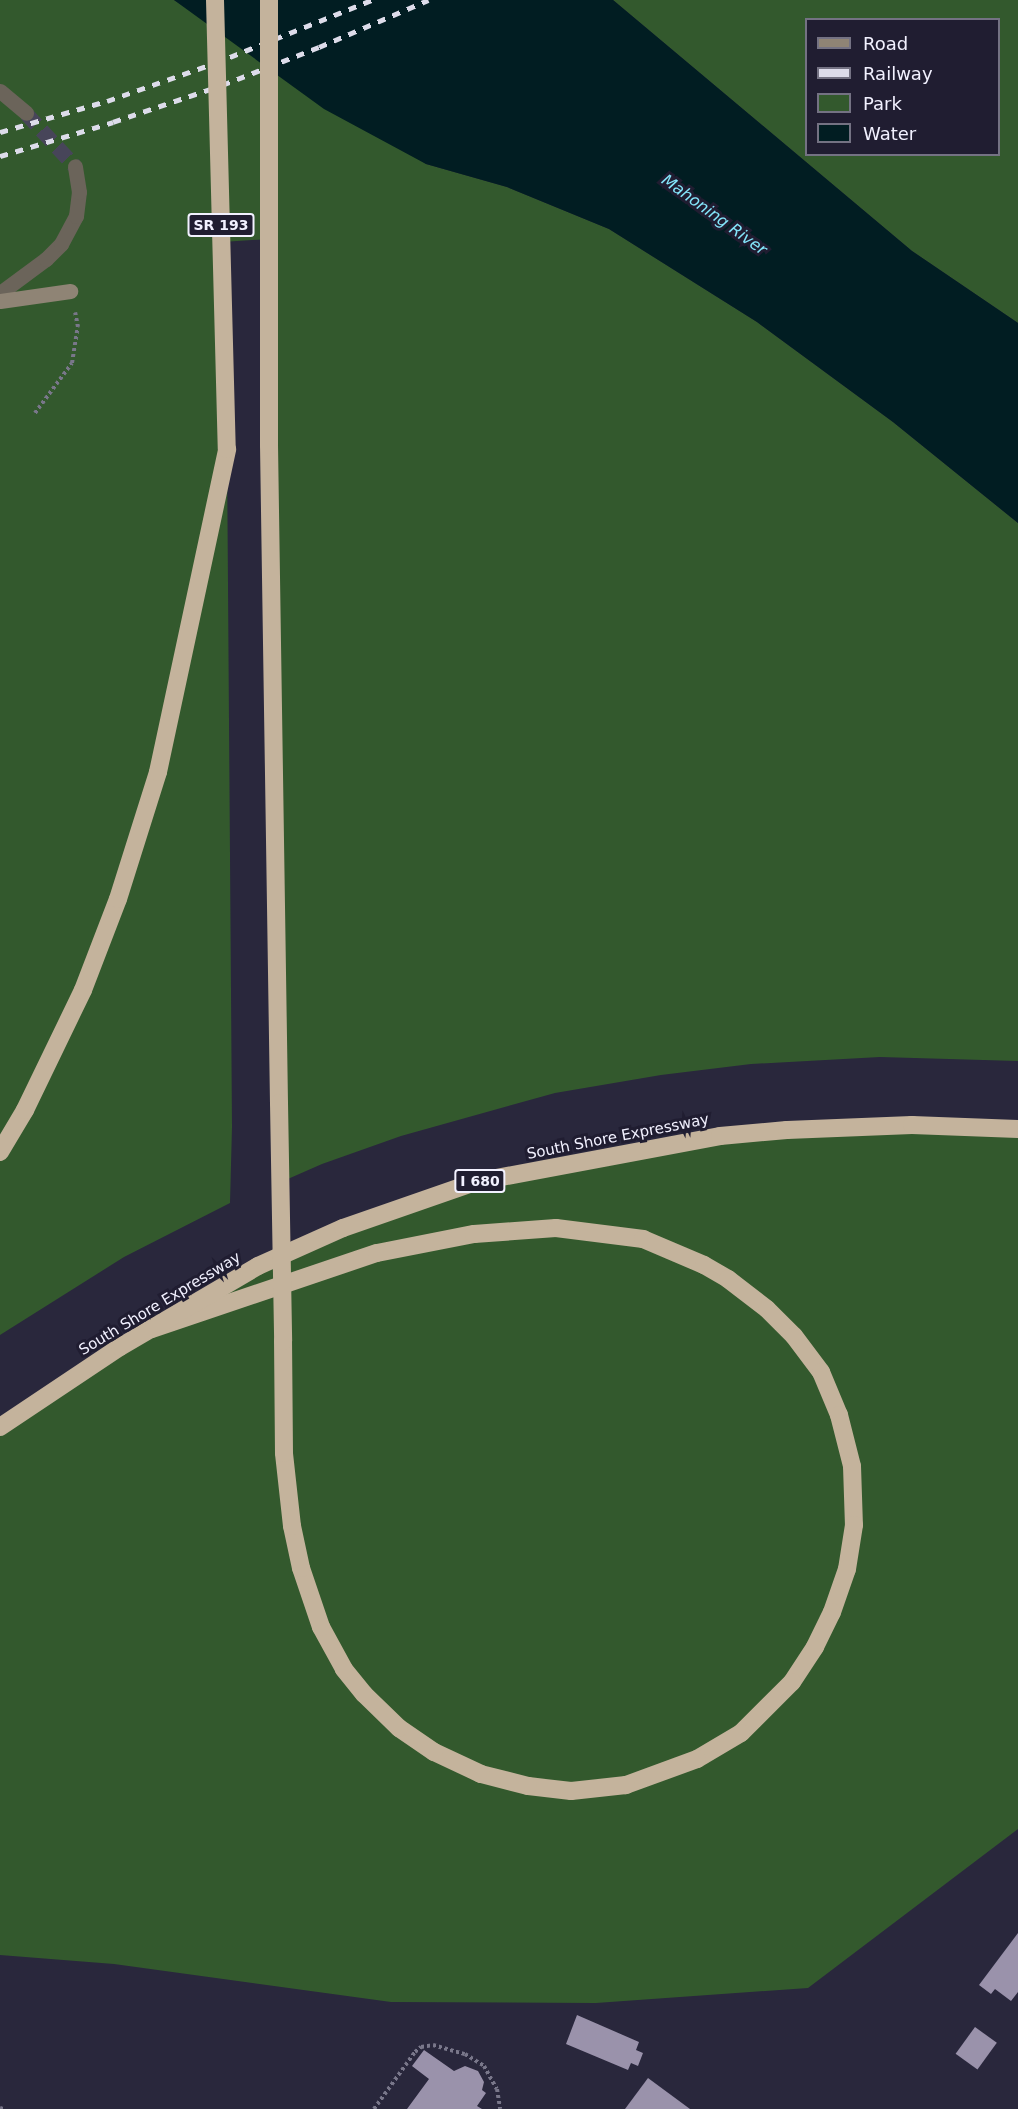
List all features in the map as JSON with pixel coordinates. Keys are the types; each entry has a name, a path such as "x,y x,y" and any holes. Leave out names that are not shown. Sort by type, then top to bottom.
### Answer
{"highway":[{"name":"SR 193","path":"0,1152 25,1110 83,990 118,899 158,772 227,449 215,0"},
{"name":"SR 193","path":"152,1329 377,1253 474,1234 556,1228 643,1239 704,1265 728,1279 767,1309 794,1336 820,1372 839,1415 852,1466 854,1525 847,1569 832,1612 815,1647 792,1682 741,1733 697,1759 626,1785 571,1791 528,1786 481,1774 434,1752 399,1728 364,1694 344,1669 321,1627 301,1568 292,1526 284,1453 283,1341 279,1103 269,445 269,0"},
{"name":"South Shore Expressway","path":"0,1427 44,1396 258,1266 343,1228 475,1182 720,1136 787,1130 912,1125 1018,1130"}],"street":[{"path":"0,91 26,112"},
{"path":"0,293 46,259 61,244 76,216 79,192 75,166"},
{"path":"0,301 70,291"}],"path":[{"path":"35,412 72,363 78,327 70,291"},
{"path":"374,2109 415,2052 421,2047 433,2045 465,2054 484,2066 497,2089 501,2109"}],"green space":[{"path":"0,0 174,0 426,164 507,187 609,229 757,322 893,422 1018,523 1018,1061 880,1057 751,1064 661,1075 555,1093 401,1136 322,1164 281,1182 269,239 222,242 227,449 232,1127 230,1203 124,1257 0,1335"},
{"path":"613,0 1018,0 1018,323 912,251"},
{"path":"1018,1129 1018,1829 808,1988 596,2003 391,2002 114,1964 0,1955 0,1427 258,1266 475,1182 720,1136"}],"water":[{"name":"Mahoning River","path":"174,0 613,0 912,251 1018,323 1018,523 893,422 757,322 609,229 507,187 426,164 324,109"}],"building":[{"path":"1018,1933 1018,1992 1011,2001 995,1989 991,1994 979,1985"},
{"path":"577,2015 639,2042 636,2050 643,2053 638,2066 631,2063 628,2070 566,2044"},
{"path":"975,2027 997,2043 977,2070 956,2054"},
{"path":"424,2050 454,2071 465,2066 478,2071 484,2082 482,2090 486,2093 477,2106 482,2109 407,2109 429,2079 412,2066"},
{"path":"648,2078 690,2109 625,2109"}],"tunnel":[{"path":"26,113 75,166"}],"railway":[{"path":"0,132 107,101 215,63 372,0"},
{"path":"0,156 113,122 222,85 319,47 428,0"}]}
